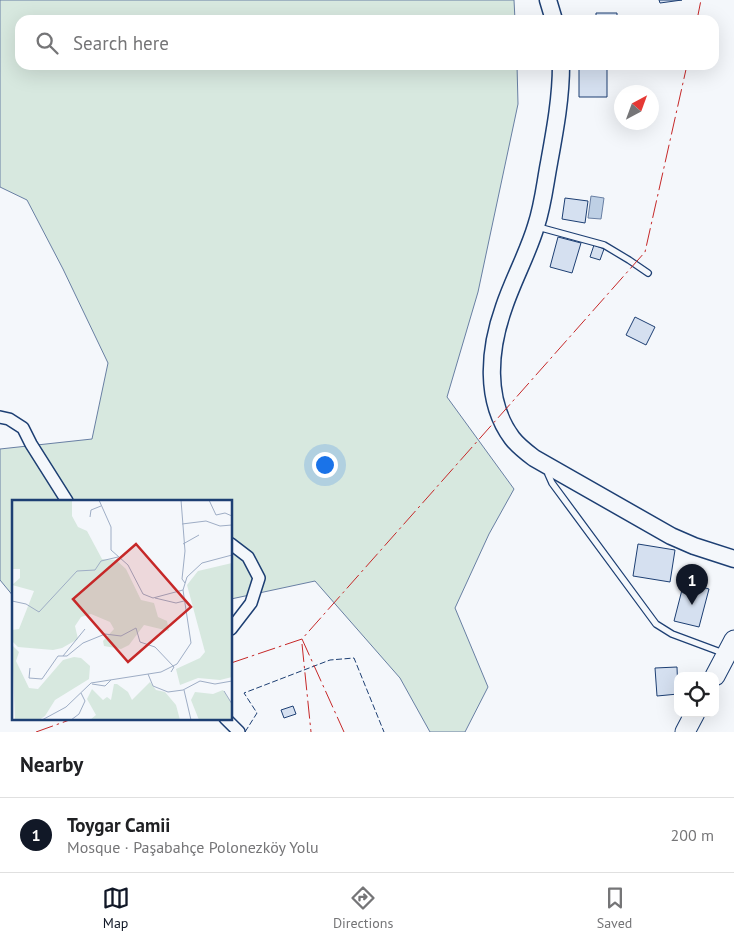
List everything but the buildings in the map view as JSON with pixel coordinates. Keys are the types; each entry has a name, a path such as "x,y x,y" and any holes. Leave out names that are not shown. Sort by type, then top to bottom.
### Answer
{"main road":[{"path":"548,0 552,15"},
{"path":"561,70 558,115 544,194 536,226 504,306 494,340 491,375 499,415 513,439 534,458 670,536 734,559"},
{"path":"717,672 730,647"},
{"path":"685,732 693,717"}],"street":[{"path":"0,417 9,419 24,428 31,444 66,500"},
{"path":"232,545 248,557 259,578 251,603 232,628"},
{"path":"227,720 238,732"}],"lane":[{"path":"536,226 604,245 648,274"},
{"path":"549,467 548,474 552,483 656,624 672,634 730,647"}],"shaded area":[{"path":"0,0 514,0 515,15 15,15 15,70 517,70 518,104 478,292 447,397 514,489 489,534 455,608 488,687 465,732 430,732 400,678 315,581 232,599 232,500 12,500 12,595 0,580 0,449 92,439 108,363 63,269 27,200 0,187"}],"water":[{"path":"591,196 604,198 601,219 588,218"}],"fence":[{"path":"245,732 257,713 244,693 330,660 354,658 384,732"}],"power":[{"path":"698,15 701,0"},
{"path":"232,663 302,639 645,252 686,70"},
{"path":"302,639 344,732"},
{"path":"302,644 311,732"},
{"path":"36,732 69,720"}],"place":[{"name":"Toygar Camii","path":"692,605"}]}
